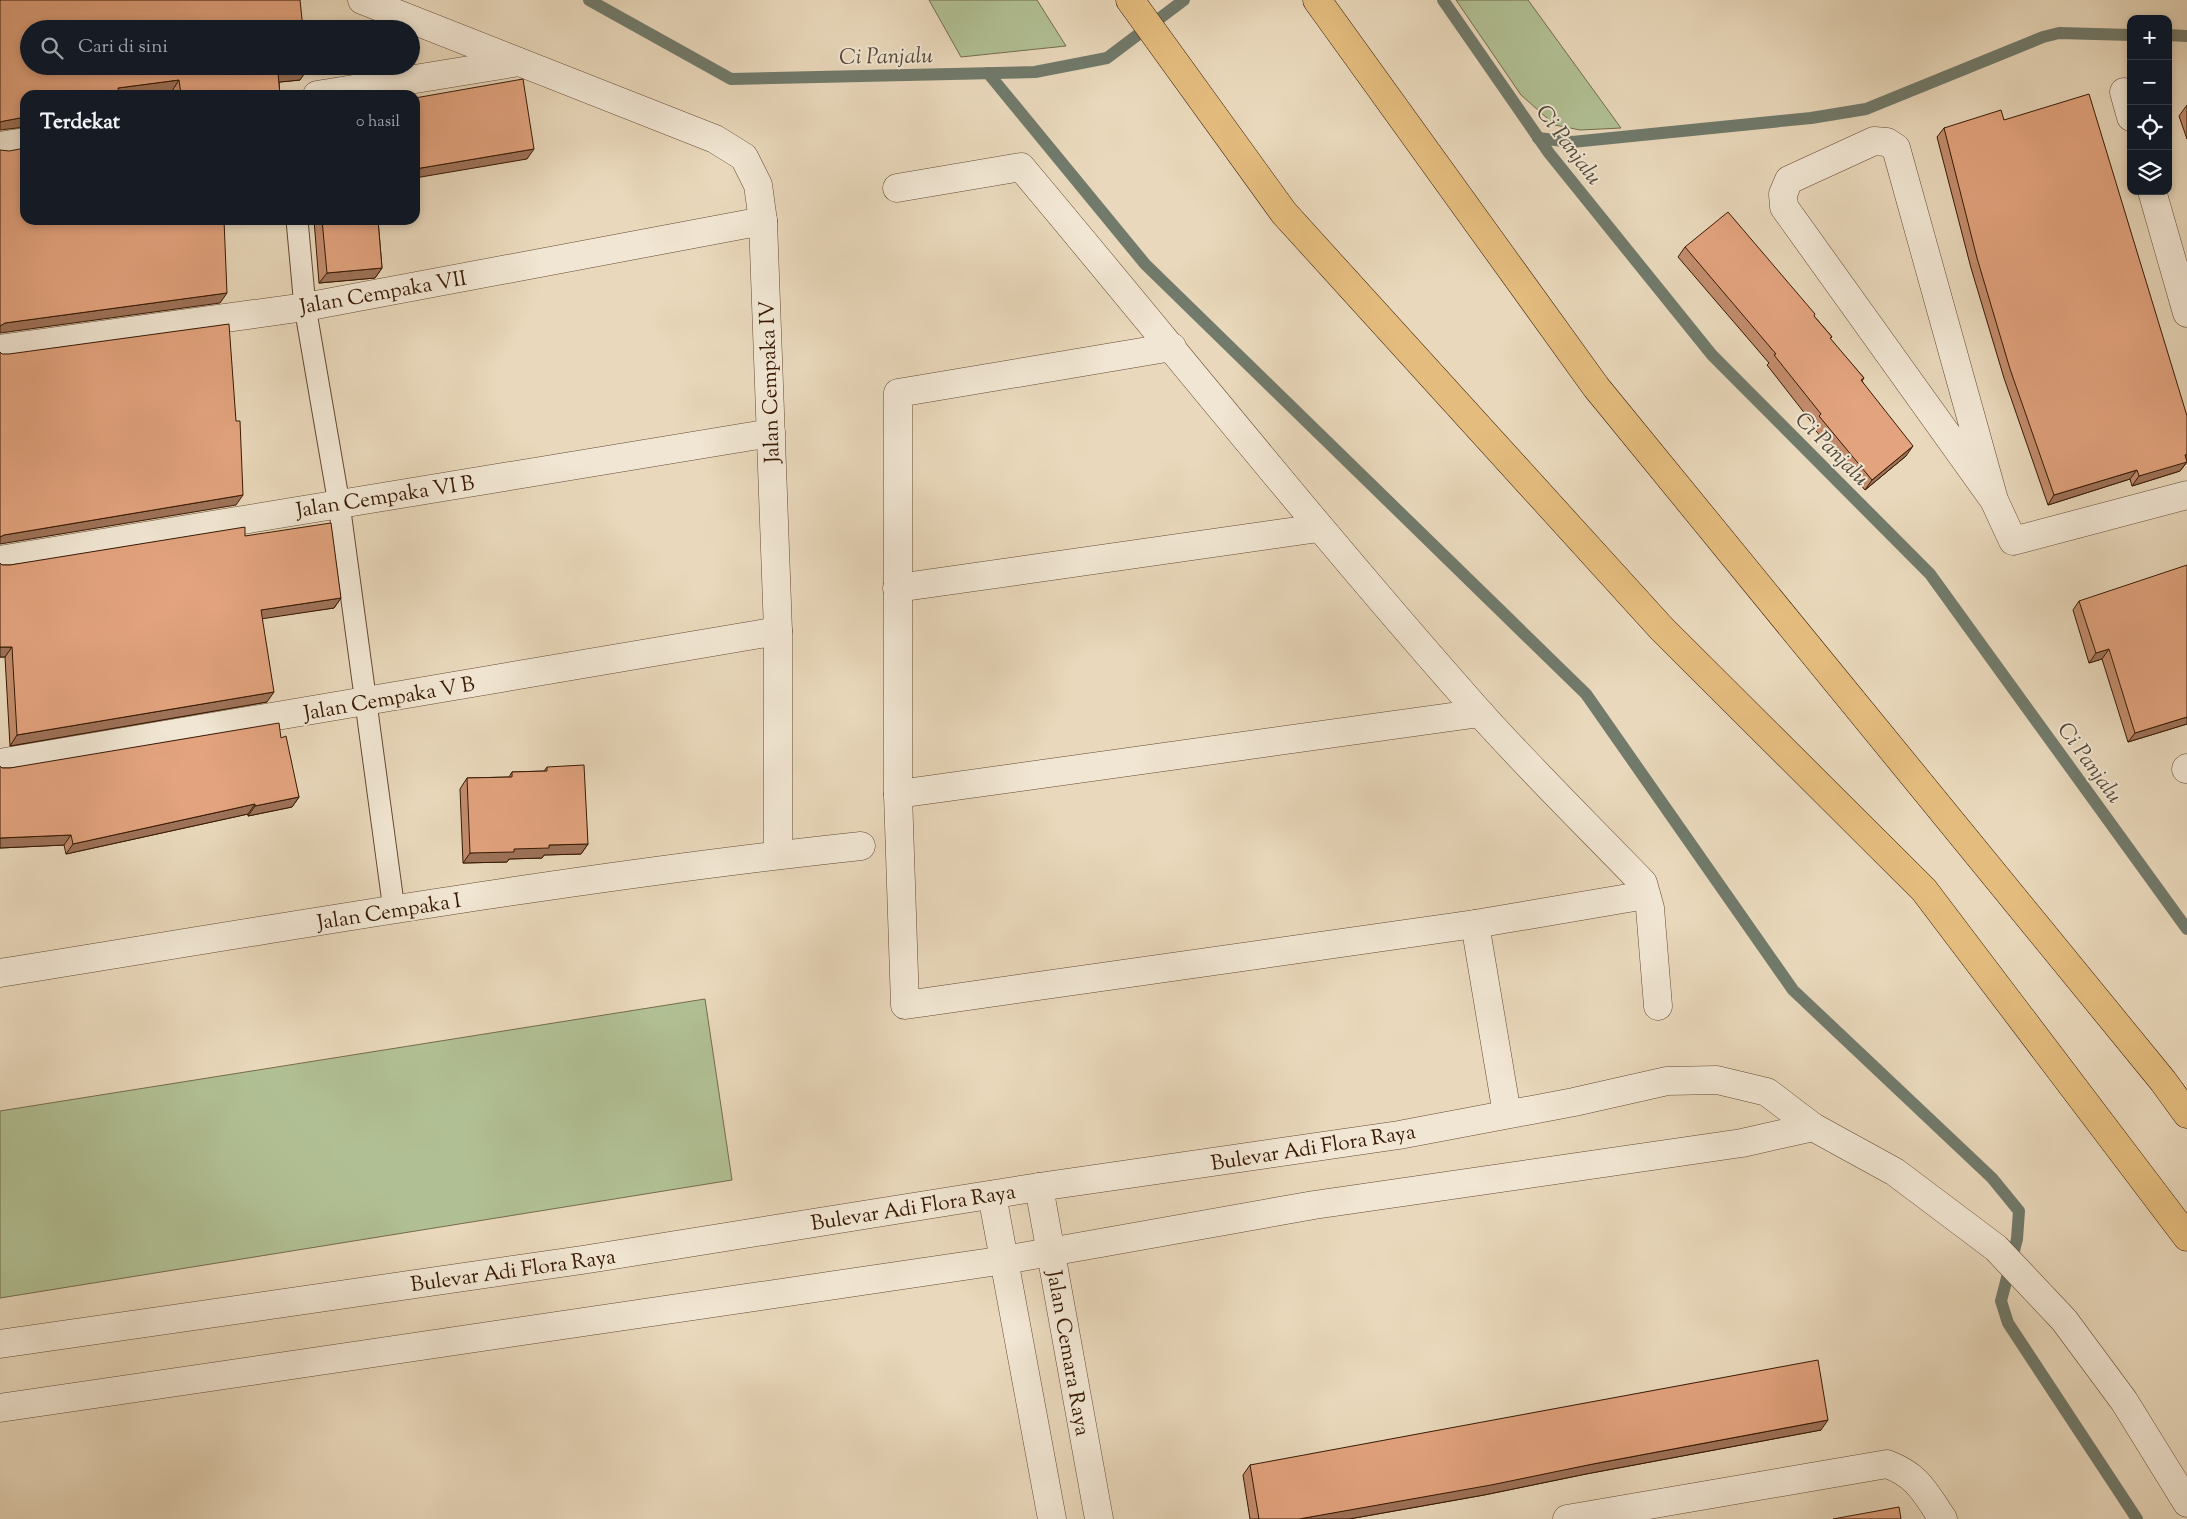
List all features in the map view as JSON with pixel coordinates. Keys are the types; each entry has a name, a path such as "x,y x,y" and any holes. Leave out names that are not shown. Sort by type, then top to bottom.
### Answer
{"highway":[{"path":"1130,0 1284,213 1662,629 1924,890 2187,1237"},
{"path":"1317,0 1596,387 2150,1065 2187,1114"}],"street":[{"name":"Jalan Cempaka IV","path":"362,0 412,20"},
{"name":"Jalan Cempaka IV","path":"420,23 715,139 744,157 758,185 763,221 778,632 778,855"},
{"path":"348,90 518,62"},
{"path":"1994,500 1784,208 1783,194 1789,180 1874,141 1887,142 1896,148 1994,500 2013,541 2187,495"},
{"path":"0,146 20,143"},
{"path":"897,188 1021,167 1172,347 1319,528 1480,713 1643,883 1650,908 1658,1006"},
{"path":"2153,195 2187,313"},
{"name":"Jalan Cempaka VII","path":"0,349 305,308 763,221"},
{"path":"1172,347 898,393 898,794 905,1005 1475,924 1646,895"},
{"name":"Jalan Cempaka VI B","path":"0,560 771,433"},
{"path":"897,588 1319,528"},
{"name":"Jalan Cempaka V B","path":"0,763 778,632"},
{"path":"898,794 1480,713"},
{"name":"Jalan Cempaka I","path":"0,973 394,910 778,855 861,846"},
{"path":"1475,924 1507,1114"},
{"name":"Bulevar Adi Flora Raya","path":"0,1344 582,1260 1039,1187 1399,1135 1574,1102 1667,1081 1718,1080 1767,1092 1812,1127 1895,1172 1996,1248 2064,1320 2124,1401 2187,1503"},
{"path":"0,1408 1006,1260 1050,1250 1314,1205 1742,1143 1812,1127"},
{"name":"Jalan Cemara Raya","path":"1039,1187 1099,1519"},
{"path":"992,1195 1006,1260 1052,1519"},
{"path":"1567,1519 1887,1464 1903,1470 1915,1478 1943,1519"}],"lane":[{"path":"297,225 305,308 339,504 394,910"}],"green space":[{"path":"929,0 1037,0 1066,46 961,57"},
{"path":"1456,0 1528,0 1621,128 1580,130 1555,125 1521,95"},
{"path":"705,999 732,1180 0,1298 0,1111"}],"building":[{"path":"0,0 300,0 302,20 20,20 20,75 278,75 280,90 180,90 179,80 118,88 118,90 20,90 20,118 0,122"},
{"path":"523,79 534,149 420,168 420,97"},
{"path":"2089,94 2187,416 2187,454 2185,455 2187,462 2139,476 2137,470 2054,495 2010,369 1977,258 1944,128 2001,110 2004,120"},
{"path":"20,149 20,225 224,225 227,293 5,323 0,326 0,150"},
{"path":"1728,212 1815,314 1814,316 1832,337 1830,338 1864,378 1861,380 1913,446 1872,480 1819,416 1821,414 1774,355 1776,354 1685,247"},
{"path":"322,225 378,225 382,268 327,273"},
{"path":"229,324 236,421 240,421 243,495 0,537 0,352 2,354 9,354"},
{"path":"331,523 341,598 261,610 274,692 17,735 12,647 0,647 0,563 2,565 10,565 245,527 245,536"},
{"path":"2187,565 2187,717 2135,733 2109,649 2096,653 2079,601"},
{"path":"279,723 281,738 286,736 299,797 255,806 255,804 73,844 71,835 0,838 0,766 2,768 10,768"},
{"path":"584,765 588,844 549,845 549,848 514,849 514,852 470,853 467,778 512,777 512,772 547,771 547,767"},
{"path":"1818,1360 1828,1420 1491,1485 1299,1519 1259,1519 1250,1465"},
{"path":"1899,1507 1901,1519 1833,1519"}],"waterway":[{"name":"Ci Panjalu","path":"589,0 731,79 1035,72 1107,58 1184,0"},
{"name":"Ci Panjalu","path":"1443,0 1549,153 1712,355 1930,574 2187,929"},
{"path":"1538,138 1572,142 1811,118 1866,109 2043,37 2059,33 2127,35"},
{"path":"2172,35 2187,36"},
{"path":"988,73 1145,264 1586,694 1793,990 1992,1178 2019,1211 2017,1239 2001,1301 2008,1323 2137,1519"}]}
